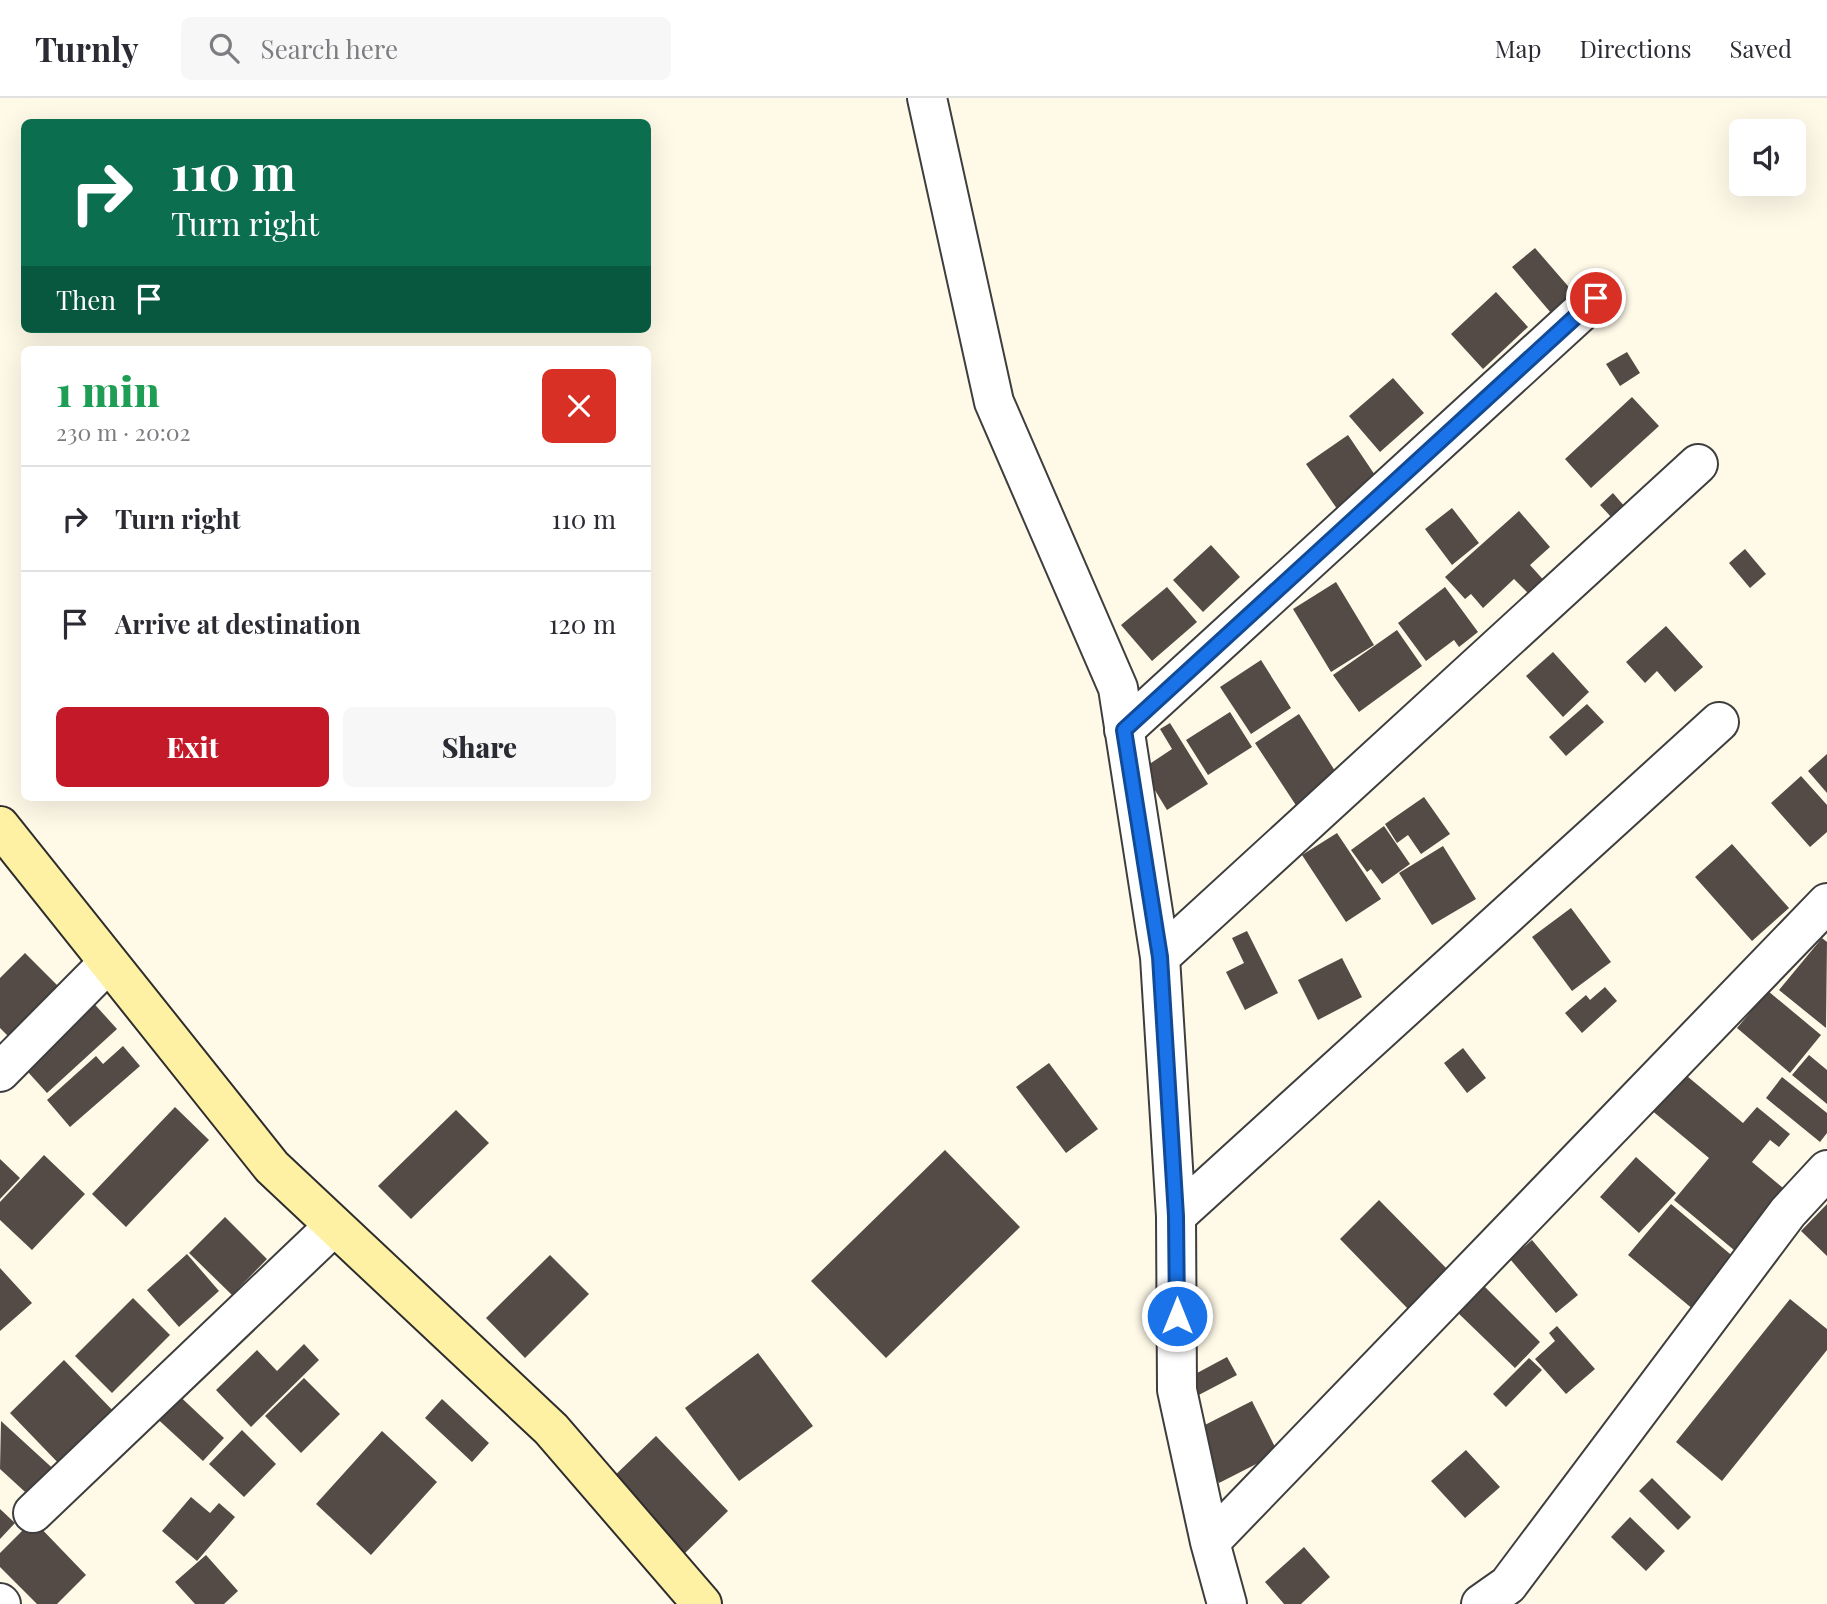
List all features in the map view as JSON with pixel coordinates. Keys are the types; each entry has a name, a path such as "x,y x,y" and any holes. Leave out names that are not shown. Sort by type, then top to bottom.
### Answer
{"street":[{"path":"927,98 994,402 1118,688 1160,957 1176,1216 1177,1390 1210,1542 1227,1604"},
{"path":"1124,730 1596,298"},
{"path":"1160,957 1698,464"},
{"path":"1176,1216 1719,722"},
{"path":"0,826 272,1167 551,1429 702,1604"},
{"path":"1210,1542 1827,903"},
{"path":"0,1072 108,964"},
{"path":"1481,1604 1508,1586 1788,1212 1827,1170"},
{"path":"33,1513 334,1226"}],"building":[{"path":"1535,248 1574,293 1551,313 1512,267"},
{"path":"1496,292 1528,327 1483,369 1451,334"},
{"path":"1627,352 1640,373 1620,386 1606,364"},
{"path":"1393,378 1424,413 1380,452 1349,416"},
{"path":"1632,397 1659,426 1591,488 1565,459"},
{"path":"1348,435 1383,487 1342,516 1306,464"},
{"path":"1613,493 1625,507 1612,518 1600,505"},
{"path":"1452,508 1479,543 1452,565 1425,529"},
{"path":"1519,511 1550,547 1530,565 1548,585 1533,598 1514,579 1483,608 1471,594 1465,599 1445,577"},
{"path":"1211,545 1240,577 1203,612 1173,580"},
{"path":"1745,549 1766,574 1750,588 1729,563"},
{"path":"1336,582 1374,645 1331,672 1293,609"},
{"path":"1167,587 1197,622 1152,661 1121,625"},
{"path":"1445,587 1478,632 1459,647 1454,640 1426,661 1398,623"},
{"path":"1666,626 1703,667 1675,692 1657,671 1645,683 1626,662"},
{"path":"1397,630 1422,666 1359,712 1333,675"},
{"path":"1553,652 1589,692 1563,717 1526,676"},
{"path":"1261,660 1291,708 1251,734 1220,687"},
{"path":"1587,704 1604,722 1566,756 1549,737"},
{"path":"1230,712 1252,747 1208,775 1186,740"},
{"path":"1299,714 1342,782 1299,810 1255,743"},
{"path":"1170,723 1208,784 1167,810 1142,769 1172,749 1160,729"},
{"path":"1827,754 1827,793 1808,771"},
{"path":"1801,776 1827,805 1827,832 1810,847 1771,803"},
{"path":"1424,797 1450,834 1421,854 1408,835 1397,843 1385,824"},
{"path":"1384,826 1410,864 1382,884 1371,869 1367,872 1351,850"},
{"path":"1337,833 1381,899 1346,922 1302,855"},
{"path":"1732,844 1789,908 1752,941 1695,877"},
{"path":"1443,846 1476,899 1432,925 1399,873"},
{"path":"1571,908 1611,962 1572,991 1532,937"},
{"path":"1247,931 1278,993 1245,1010 1226,972 1244,963 1232,938"},
{"path":"1822,938 1827,942 1826,1028 1779,990"},
{"path":"25,953 64,992 14,1042 0,1028 0,978"},
{"path":"1342,958 1362,997 1318,1020 1298,980"},
{"path":"1605,987 1617,1001 1582,1033 1565,1013 1586,995 1590,1000"},
{"path":"1768,991 1821,1035 1790,1073 1737,1028"},
{"path":"88,997 117,1029 47,1093 18,1061"},
{"path":"123,1046 140,1066 70,1127 47,1100 96,1056 103,1064"},
{"path":"1463,1048 1486,1078 1467,1093 1444,1063"},
{"path":"1809,1055 1827,1070 1827,1104 1792,1075"},
{"path":"1049,1063 1098,1129 1066,1153 1016,1087"},
{"path":"1681,1071 1743,1123 1757,1107 1790,1134 1779,1147 1770,1140 1752,1162 1796,1199 1746,1260 1674,1200 1709,1158 1650,1109"},
{"path":"1782,1077 1827,1113 1827,1133 1820,1142 1766,1098"},
{"path":"175,1107 209,1140 126,1227 92,1194"},
{"path":"456,1110 489,1143 411,1219 378,1186"},
{"path":"945,1150 1020,1227 886,1358 811,1281"},
{"path":"44,1155 85,1194 32,1250 0,1220 0,1202"},
{"path":"1636,1157 1676,1193 1639,1233 1600,1197"},
{"path":"0,1159 20,1178 0,1199"},
{"path":"1379,1200 1449,1271 1409,1310 1340,1239"},
{"path":"1671,1204 1736,1259 1694,1310 1628,1255"},
{"path":"1827,1204 1827,1256 1801,1231"},
{"path":"225,1217 267,1259 232,1295 189,1253"},
{"path":"1532,1240 1578,1295 1556,1313 1510,1259"},
{"path":"187,1254 219,1291 179,1327 147,1290"},
{"path":"550,1255 589,1294 525,1358 486,1318"},
{"path":"0,1268 32,1303 0,1331"},
{"path":"1482,1284 1540,1342 1515,1368 1456,1311"},
{"path":"133,1298 170,1335 112,1393 75,1356"},
{"path":"1790,1299 1827,1329 1827,1350 1722,1481 1676,1442"},
{"path":"1557,1326 1595,1369 1566,1394 1535,1359 1555,1341 1549,1333"},
{"path":"304,1344 319,1360 251,1427 216,1390 257,1350 277,1371"},
{"path":"758,1353 813,1426 739,1481 685,1408"},
{"path":"1227,1357 1237,1375 1193,1398 1184,1380"},
{"path":"1529,1358 1542,1370 1506,1407 1493,1394"},
{"path":"64,1360 119,1417 65,1470 10,1413"},
{"path":"304,1378 340,1414 301,1453 265,1416"},
{"path":"171,1388 224,1438 203,1461 150,1412"},
{"path":"442,1399 489,1443 472,1462 425,1418"},
{"path":"1252,1401 1278,1453 1219,1483 1193,1431"},
{"path":"1,1421 60,1475 35,1501 0,1469"},
{"path":"242,1430 276,1464 244,1497 209,1464"},
{"path":"382,1431 437,1482 371,1555 316,1504"},
{"path":"656,1436 728,1511 683,1555 611,1479"},
{"path":"1466,1450 1500,1487 1465,1518 1431,1481"},
{"path":"1652,1478 1691,1517 1678,1530 1639,1491"},
{"path":"191,1497 210,1513 219,1503 235,1517 197,1561 162,1531"},
{"path":"0,1509 15,1523 0,1539"},
{"path":"1630,1517 1665,1551 1646,1571 1611,1537"},
{"path":"33,1520 86,1575 57,1604 37,1604 0,1567 0,1553"},
{"path":"1304,1547 1330,1577 1301,1604 1284,1604 1265,1582"},
{"path":"206,1555 238,1591 224,1604 195,1604 175,1582"}],"route":[{"path":"1177,1316 1176,1216 1160,957 1124,730 1596,298"}]}
